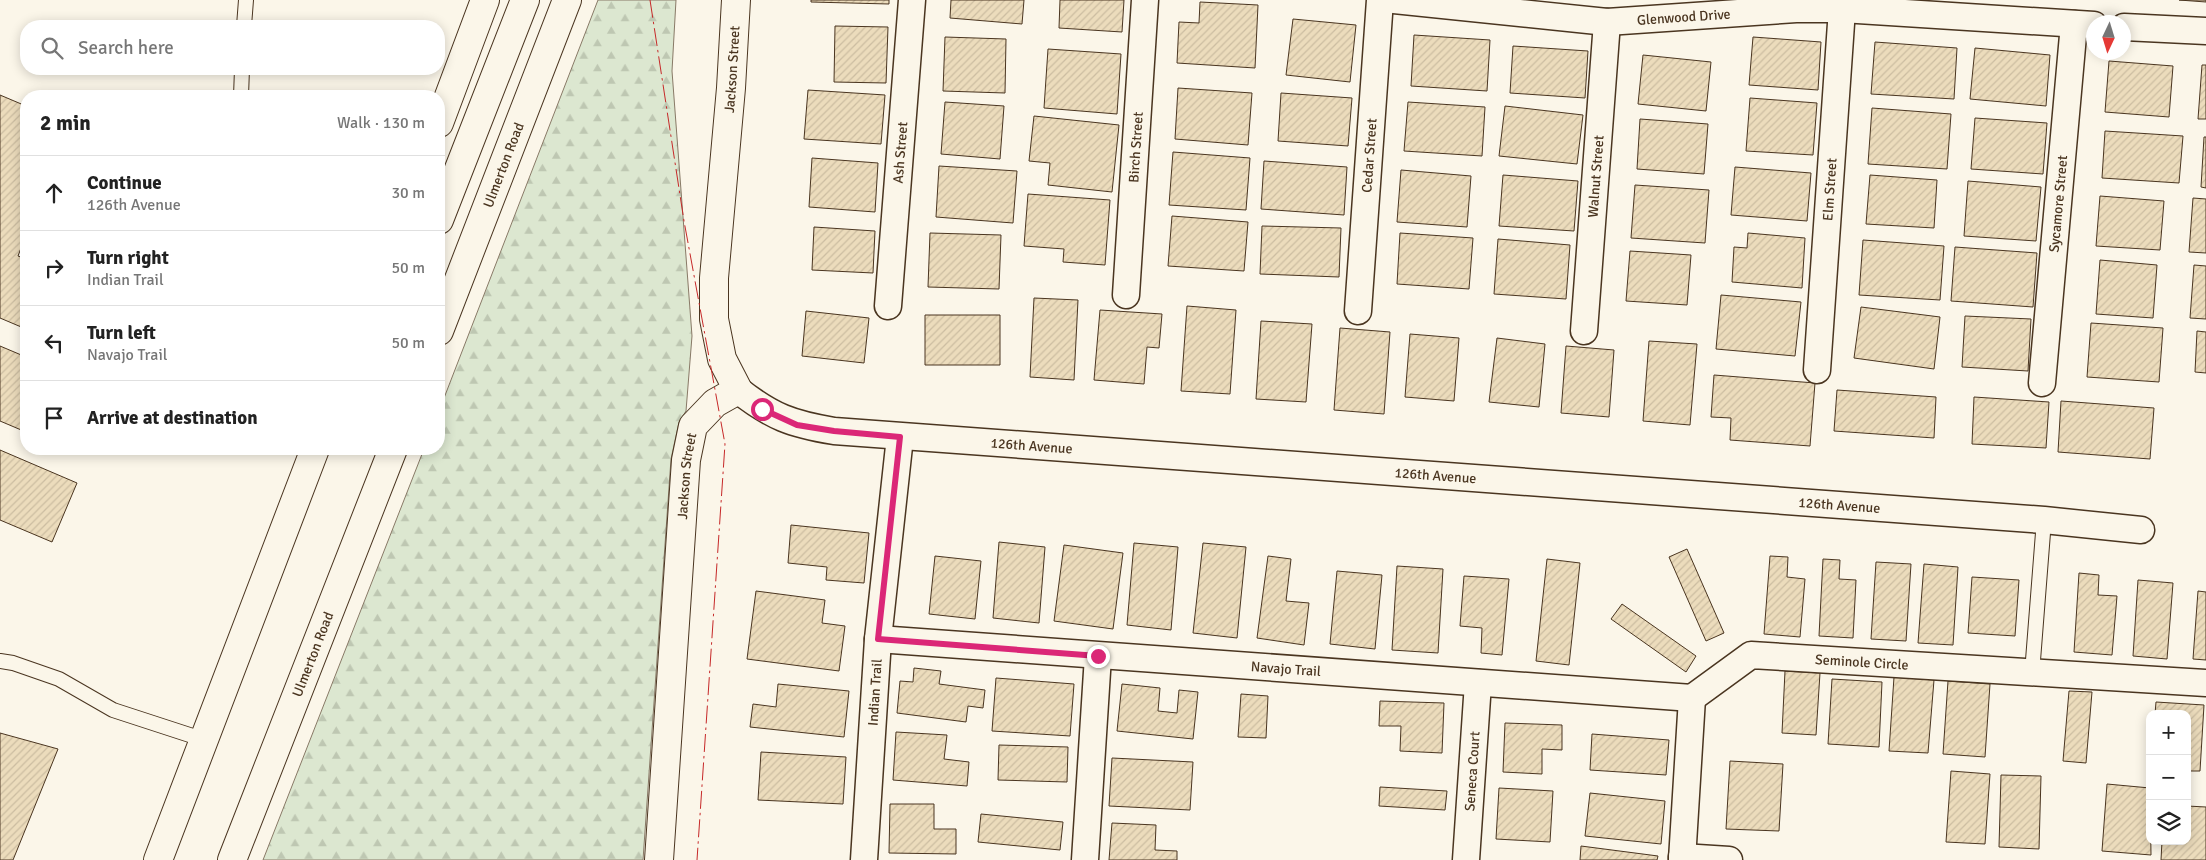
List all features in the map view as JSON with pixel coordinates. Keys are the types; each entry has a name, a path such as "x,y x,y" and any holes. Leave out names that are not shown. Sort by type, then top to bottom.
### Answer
{"main road":[{"path":"445,107 485,0"},
{"path":"445,205 525,0"},
{"name":"Ulmerton Road","path":"445,315 567,0"},
{"name":"Jackson Street","path":"659,860 686,460 694,426 715,403 738,390 722,359 714,318 714,278 731,88 736,0"},
{"path":"158,860 313,455"},
{"name":"Ulmerton Road","path":"232,860 391,455"}],"street":[{"name":"Ash Street","path":"888,306 912,0"},
{"name":"Birch Street","path":"1126,295 1145,0"},
{"name":"Cedar Street","path":"1358,311 1380,0"},
{"name":"Glenwood Drive","path":"1394,0 1607,22 1796,9 1842,9 2084,24"},
{"name":"Elm Street","path":"1817,370 1842,9"},
{"name":"Walnut Street","path":"1584,331 1607,22"},
{"name":"Sycamore Street","path":"2042,383 2084,24"},
{"path":"2131,27 2206,31"},
{"name":"126th Avenue","path":"738,390 762,409 797,425 834,431 2044,520 2141,530"},
{"name":"Indian Trail","path":"864,860 878,639 900,437"},
{"name":"Navajo Trail","path":"878,639 1692,698"},
{"name":"Seminole Circle","path":"1692,698 1751,655 2206,684"},
{"path":"1085,860 1098,656"},
{"name":"Seneca Court","path":"1466,860 1478,683"},
{"path":"1692,698 1682,859 1729,860"}],"lane":[{"path":"244,20 246,0"},
{"path":"240,90 242,75"},
{"path":"2032,673 2044,520"},
{"path":"0,661 13,663 58,679 113,710 205,740"}],"green space":[{"path":"598,0 676,0 672,71 692,336 686,411 679,422 671,459 643,860 263,860 422,455 445,455 445,395"}],"building":[{"path":"811,0 889,0 889,4 811,2"},
{"path":"951,0 1024,0 1022,24 950,18"},
{"path":"1060,0 1124,0 1122,32 1059,28"},
{"path":"2179,0 2206,0 2206,2"},
{"path":"1200,2 1258,5 1255,68 1177,63 1179,22 1199,23"},
{"path":"1293,19 1356,25 1350,82 1286,75"},
{"path":"835,26 888,27 886,83 834,82"},
{"path":"1414,35 1490,40 1487,91 1411,86"},
{"path":"945,37 1006,39 1005,93 943,91"},
{"path":"1753,37 1821,42 1818,90 1749,85"},
{"path":"1875,42 1957,48 1954,99 1871,94"},
{"path":"1513,46 1588,51 1585,98 1510,93"},
{"path":"1975,48 2050,55 2046,106 1970,99"},
{"path":"1048,49 1121,54 1117,114 1044,108"},
{"path":"1643,55 1711,62 1706,111 1638,104"},
{"path":"2109,61 2173,66 2169,117 2105,112"},
{"path":"2202,65 2206,65 2206,119 2198,119"},
{"path":"1178,88 1252,93 1248,145 1175,139"},
{"path":"808,90 885,95 881,144 804,139"},
{"path":"1281,93 1352,98 1348,146 1278,141"},
{"path":"0,95 20,103 20,251 18,256 20,257 20,326 0,318"},
{"path":"1750,98 1817,103 1813,155 1746,151"},
{"path":"945,102 1004,106 1000,159 941,154"},
{"path":"1408,102 1485,107 1482,156 1404,151"},
{"path":"1505,106 1583,115 1577,164 1499,156"},
{"path":"1872,108 1951,114 1947,169 1868,164"},
{"path":"1034,116 1119,125 1112,192 1048,185 1050,163 1029,161"},
{"path":"1975,118 2047,123 2043,174 1971,169"},
{"path":"1640,119 1708,124 1704,174 1637,169"},
{"path":"2105,131 2183,136 2179,183 2102,178"},
{"path":"2204,137 2206,137 2206,188 2201,187"},
{"path":"1173,152 1250,158 1246,210 1169,205"},
{"path":"812,158 878,163 875,212 809,207"},
{"path":"1264,161 1347,167 1344,215 1261,209"},
{"path":"939,166 1017,171 1013,223 936,217"},
{"path":"1735,167 1811,173 1807,221 1731,215"},
{"path":"1401,170 1471,176 1467,227 1397,222"},
{"path":"1503,175 1578,181 1574,231 1499,226"},
{"path":"1870,175 1937,180 1934,228 1866,224"},
{"path":"1968,181 2041,187 2036,241 1964,236"},
{"path":"1635,185 1709,190 1705,243 1631,238"},
{"path":"1028,194 1110,200 1105,265 1063,262 1064,249 1024,246"},
{"path":"2100,196 2164,201 2160,250 2096,246"},
{"path":"2193,198 2206,199 2206,253 2189,252"},
{"path":"1172,216 1248,222 1244,271 1168,266"},
{"path":"1262,226 1341,228 1339,277 1260,274"},
{"path":"814,227 875,231 873,273 812,270"},
{"path":"930,233 1001,235 999,289 928,287"},
{"path":"1400,233 1473,238 1469,289 1397,284"},
{"path":"1748,233 1805,238 1802,288 1732,282 1734,247 1747,248"},
{"path":"1498,239 1570,245 1566,299 1494,294"},
{"path":"1863,240 1944,246 1940,300 1859,295"},
{"path":"1955,247 2037,253 2033,307 1951,301"},
{"path":"1630,251 1691,255 1687,305 1626,301"},
{"path":"2100,260 2157,265 2153,318 2096,314"},
{"path":"2194,265 2206,266 2206,319 2190,318"},
{"path":"1721,295 1801,302 1795,356 1716,349"},
{"path":"1034,298 1078,300 1074,380 1030,377"},
{"path":"1187,306 1236,310 1230,394 1181,391"},
{"path":"1861,307 1940,317 1934,369 1854,358"},
{"path":"1100,310 1162,314 1159,348 1147,347 1144,384 1094,380"},
{"path":"806,311 869,318 864,363 802,356"},
{"path":"925,315 1000,315 1000,365 925,365"},
{"path":"1965,316 2031,319 2028,371 1962,367"},
{"path":"1261,321 1312,324 1306,402 1256,399"},
{"path":"2091,323 2163,328 2159,382 2087,377"},
{"path":"1340,328 1390,332 1384,414 1334,410"},
{"path":"2197,331 2206,332 2206,373 2195,372"},
{"path":"1410,334 1459,338 1454,401 1405,397"},
{"path":"1497,338 1545,344 1539,407 1489,402"},
{"path":"1649,341 1697,344 1690,425 1643,421"},
{"path":"0,346 20,354 20,429 0,421"},
{"path":"1566,346 1614,350 1609,417 1561,413"},
{"path":"1714,375 1815,383 1810,446 1730,440 1731,418 1711,417"},
{"path":"1837,390 1936,397 1934,438 1834,431"},
{"path":"1974,397 2049,402 2046,448 1972,444"},
{"path":"2061,401 2154,408 2150,459 2058,452"},
{"path":"0,450 77,483 52,542 0,520"},
{"path":"791,525 869,533 864,583 826,580 827,567 788,563"},
{"path":"999,542 1045,547 1039,623 993,618"},
{"path":"1134,543 1178,547 1171,630 1127,625"},
{"path":"1203,543 1246,547 1237,638 1193,633"},
{"path":"1064,545 1123,553 1113,629 1054,621"},
{"path":"1687,549 1724,633 1706,641 1669,557"},
{"path":"935,556 981,561 975,619 929,614"},
{"path":"1268,556 1291,559 1286,601 1309,603 1304,645 1257,638"},
{"path":"1770,556 1788,557 1787,577 1805,579 1800,637 1764,634"},
{"path":"1547,559 1580,563 1569,665 1536,661"},
{"path":"1823,559 1840,560 1839,579 1856,580 1853,638 1819,636"},
{"path":"1876,562 1911,564 1906,641 1871,639"},
{"path":"1924,564 1958,567 1953,645 1918,643"},
{"path":"1397,566 1443,569 1438,653 1392,650"},
{"path":"1337,571 1382,575 1375,649 1330,644"},
{"path":"2079,573 2099,575 2098,595 2117,596 2112,655 2074,652"},
{"path":"1464,576 1509,579 1502,655 1481,653 1482,628 1460,626"},
{"path":"1972,577 2019,580 2015,636 1968,633"},
{"path":"2138,580 2173,583 2167,659 2133,656"},
{"path":"756,591 825,600 822,623 845,626 839,671 747,659"},
{"path":"2198,591 2206,592 2206,660 2193,659"},
{"path":"1622,604 1696,656 1686,672 1611,619"},
{"path":"914,668 941,671 939,684 985,690 983,708 968,706 966,722 897,713 900,681 913,682"},
{"path":"1785,671 1820,673 1816,735 1782,733"},
{"path":"1894,677 1934,680 1928,753 1889,751"},
{"path":"996,678 1074,684 1070,736 992,731"},
{"path":"1832,679 1882,682 1879,747 1828,744"},
{"path":"1948,681 1990,684 1985,757 1943,754"},
{"path":"778,684 849,691 844,737 750,727 753,704 776,707"},
{"path":"1122,684 1160,688 1158,711 1177,713 1179,690 1198,692 1193,739 1117,731"},
{"path":"2069,691 2092,692 2086,763 2063,761"},
{"path":"1241,694 1268,696 1266,738 1238,737"},
{"path":"1380,701 1444,703 1442,753 1400,751 1401,726 1379,726"},
{"path":"2156,702 2204,705 2200,771 2191,771 2191,710 2155,710"},
{"path":"1505,723 1562,725 1562,750 1542,749 1542,774 1503,772"},
{"path":"896,732 947,735 944,759 969,762 967,786 893,780"},
{"path":"0,733 58,749 13,860 0,860"},
{"path":"1592,734 1669,740 1666,775 1590,770"},
{"path":"999,745 1068,747 1067,782 998,780"},
{"path":"761,752 846,757 843,804 758,800"},
{"path":"1112,758 1193,762 1190,810 1109,806"},
{"path":"1730,761 1783,764 1779,831 1726,829"},
{"path":"1951,771 1990,774 1985,844 1946,842"},
{"path":"2001,775 2041,776 2039,849 1999,847"},
{"path":"2107,784 2146,788 2146,845 2151,845 2151,855 2102,851"},
{"path":"1380,787 1447,791 1445,810 1379,806"},
{"path":"1499,788 1553,791 1550,842 1496,839"},
{"path":"1590,793 1665,801 1661,844 1585,836"},
{"path":"890,804 934,804 934,829 956,829 956,854 889,853"},
{"path":"2191,806 2206,807 2206,860 2161,860 2162,845 2191,845"},
{"path":"981,814 1063,822 1060,850 978,842"},
{"path":"1112,823 1156,825 1155,850 1177,851 1177,860 1109,860"},
{"path":"1581,846 1658,856 1657,860 1580,860"}],"power":[{"path":"650,0 684,221 725,444 697,860"}],"route":[{"path":"762,409 797,425 834,431 900,437 878,639 1098,656"}]}
